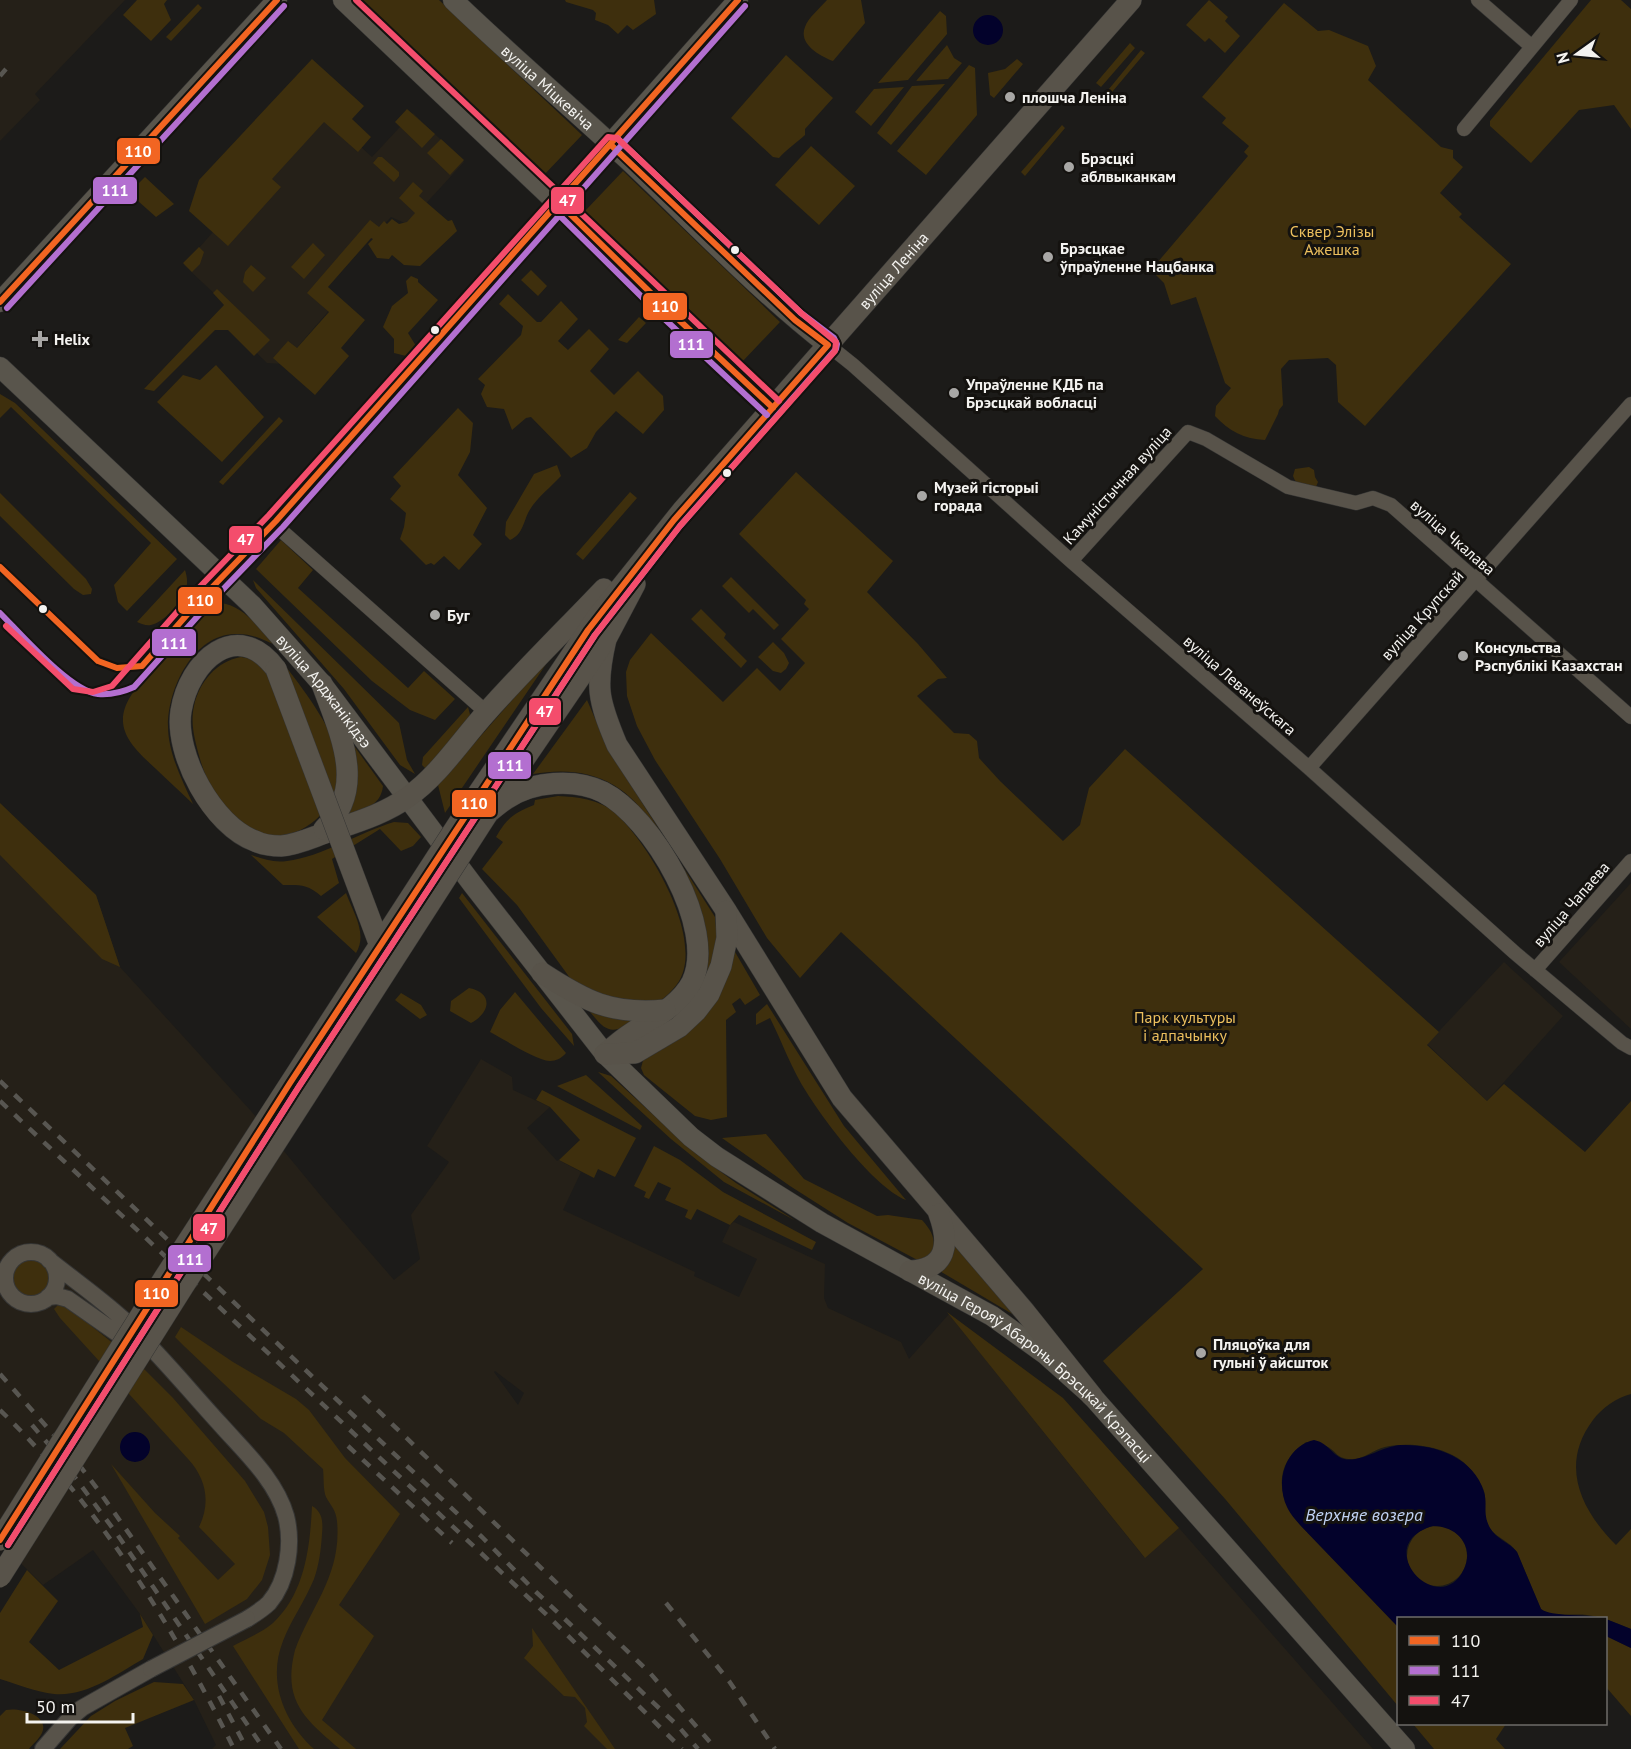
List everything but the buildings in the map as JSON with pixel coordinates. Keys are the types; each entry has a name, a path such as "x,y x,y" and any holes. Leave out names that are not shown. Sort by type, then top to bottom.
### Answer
{"main road":[{"path":"0,302 277,0"},
{"path":"343,0 773,408"},
{"name":"вуліца Міцкевіча","path":"453,0 795,320 828,345"},
{"path":"223,578 738,0"},
{"name":"вуліца Леніна","path":"0,1577 183,1287 598,616 656,543 1131,0"},
{"name":"вуліца Арджанікідзэ","path":"0,367 252,605 322,684 473,885 605,1054"},
{"path":"380,943 276,669 262,653 242,645 230,646 210,655 195,674 181,711 181,733 194,775 224,821 237,833 266,845 283,846 316,836 375,815 408,797 429,779 486,712 609,584 656,543"},
{"name":"вуліца Леніна","path":"0,1540 166,1275 380,943 606,639 656,543"},
{"path":"606,639 599,669 599,690 604,715 617,745 725,909 842,1098 1025,1312 1092,1396"},
{"path":"316,836 330,824 339,808 346,791 348,770 344,747 322,684"},
{"path":"481,807 525,789 544,785 563,783 583,785 602,792 620,804 638,821 657,846 680,884 698,941 698,968 691,984 681,997 605,1054"},
{"path":"605,1054 635,1053 679,1027 696,1011 709,994 721,966 727,938 725,909"},
{"path":"542,972 568,990 608,1008 626,1011 665,1010"},
{"name":"вуліца Герояў Абароны Брэсцкай Крэпасці","path":"605,1054 684,1130 717,1157 822,1223 992,1316 1046,1354 1092,1396 1405,1749"},
{"path":"910,1271 923,1271 934,1266 941,1259 943,1227 937,1211"}],"street":[{"path":"1478,0 1532,47"},
{"path":"1464,129 1571,0"},
{"name":"вуліца Леванеўскага","path":"828,345 1535,970 1631,1048"},
{"name":"вуліца Крупскай","path":"1309,768 1628,412"},
{"name":"Камуністычная вуліца","path":"1071,561 1188,432"},
{"name":"вуліца Чкалава","path":"1188,432 1206,439 1288,487 1356,503 1373,498 1391,505 1631,717"},
{"path":"276,521 284,532 486,712"},
{"name":"вуліца Чапаева","path":"1535,970 1631,861"},
{"path":"43,1749 70,1718 82,1708 247,1619 269,1603 282,1579 289,1550 286,1516 280,1500 255,1464 121,1317 49,1260 34,1252 18,1256 11,1261 5,1276 9,1293 23,1303 40,1302 48,1297 53,1291 56,1275 49,1260"},
{"path":"48,1297 57,1296 68,1299 168,1367"}],"shaded area":[{"path":"0,0 125,0 35,94 40,100 0,141"},
{"path":"315,105 372,157 413,113 464,162 407,224 391,217 326,288 338,300 283,364 267,363 230,327 239,317 184,265"},
{"path":"0,804 96,895 120,967 251,1111 394,1280 420,1259 411,1215 449,1162 427,1146 481,1059 512,1077 513,1090 550,1107 527,1128 557,1161 581,1172 563,1210 695,1272 694,1276 739,1297 757,1259 722,1242 730,1225 734,1222 825,1264 824,1298 828,1308 901,1342 909,1359 949,1314 1144,1557 1179,1528 1373,1749 212,1749 216,1745 194,1700 140,1614 93,1550 43,1585 0,1543","holes":["495,1371 524,1393 518,1405 494,1372"]},
{"path":"1631,883 1631,1029 1559,962"},
{"path":"1504,962 1563,1016 1487,1101 1427,1044"}],"green space":[{"path":"137,0 167,0 164,4 171,20 151,41 123,15"},
{"path":"357,0 439,0 582,135 543,176"},
{"path":"565,0 654,0 656,14 633,30 627,25 618,34 608,25 595,20 596,13 593,10"},
{"path":"827,0 861,0 865,23 833,61 822,56 807,44 804,33 809,20"},
{"path":"1209,0 1228,17 1225,21 1240,36 1225,53 1209,38 1205,42 1186,25"},
{"path":"1591,0 1621,0 1631,9 1631,129 1614,105 1579,110 1531,163 1490,126 1490,121"},
{"name":"Сквер Элізы Ажешка","path":"1284,3 1318,31 1329,30 1368,46 1376,66 1368,80 1441,147 1453,150 1453,158 1463,167 1440,193 1462,214 1459,217 1511,264 1365,426 1338,402 1336,365 1328,358 1289,360 1281,369 1283,405 1265,440 1237,433 1215,416 1216,406 1231,388 1225,383 1196,297 1171,305 1164,283 1151,270 1248,156 1244,152 1249,146 1222,123 1226,118 1202,97"},
{"path":"198,4 202,8 171,41 166,37"},
{"path":"940,11 946,16 947,34 908,80 878,83"},
{"path":"1130,43 1135,48 1101,87 1096,83"},
{"path":"947,45 954,58 962,63 948,79 916,81"},
{"path":"1141,50 1145,53 1107,98 1104,95"},
{"path":"786,55 833,98 805,129 805,135 779,158 773,157 731,118"},
{"path":"312,59 364,106 352,119 371,137 358,152 324,122 272,179 281,187 228,246 189,211 199,180"},
{"path":"1017,59 1023,64 994,98 990,95 988,73 1005,69"},
{"path":"969,65 975,68 977,115 926,175 897,151"},
{"path":"945,84 891,145 877,133 912,86"},
{"path":"904,87 871,126 855,112 874,89"},
{"path":"407,109 435,134 422,148 395,122"},
{"path":"1062,125 1065,128 1025,176 1021,172"},
{"path":"441,139 464,160 450,175 427,153"},
{"path":"811,146 855,186 819,225 775,185"},
{"path":"378,157 382,157 399,172 394,182 373,163"},
{"path":"623,171 780,322 742,362 585,211"},
{"path":"145,177 174,204 156,217 129,193"},
{"path":"413,182 423,191 419,196 448,221 452,220 457,231 420,266 404,265 392,255 389,259 377,258 368,244 373,239 371,238 328,287 365,320 341,348 349,356 315,395 273,358 288,341 297,348 329,312 307,293 370,220 379,227 384,221 387,224 392,219 399,224 407,222 415,213 399,198"},
{"path":"313,243 325,255 304,279 291,267"},
{"path":"199,247 204,252 200,264 192,272 183,263"},
{"path":"251,265 266,278 253,292 243,282 245,272"},
{"path":"531,270 547,286 538,296 521,280"},
{"path":"411,276 418,279 418,282 438,300 408,333 416,346 406,356 394,353 394,339 383,327 392,306 408,293 406,281"},
{"path":"217,289 270,340 254,356 228,330 215,330 154,391 144,389 224,305 213,293"},
{"path":"508,294 537,322 541,322 561,301 578,319 558,341 568,350 589,329 609,349 590,371 614,395 638,371 663,396 664,410 643,434 616,411 596,432 587,448 571,458 531,417 526,418 512,430 504,409 487,407 481,394 485,385 478,379 521,335 523,326 499,304"},
{"path":"639,317 646,323 627,343 618,340"},
{"path":"216,365 264,417 222,462 157,402 183,375 200,380"},
{"path":"0,394 15,403 177,559 127,611 118,602 114,585 151,543 11,407 0,418"},
{"path":"458,408 473,423 470,452 458,475 487,508 473,535 482,544 459,570 444,556 434,565 431,563 426,565 400,539 406,513 390,499 401,486 393,477"},
{"path":"279,417 283,421 223,485 219,482"},
{"path":"557,465 561,476 535,503 520,532 510,540 505,535 506,522 534,474"},
{"path":"1309,467 1314,470 1318,482 1315,489 1301,486 1293,476 1295,469"},
{"name":"Парк культуры і адпачынку","path":"796,472 893,561 867,592 918,644 947,678 938,679 917,696 954,733 969,734 977,741 979,758 1063,841 1080,825 1089,788 1125,749 1439,1032 1427,1045 1487,1101 1504,1084 1585,1152 1631,1101 1631,1394 1610,1404 1593,1420 1583,1437 1577,1454 1576,1470 1584,1502 1616,1545 1631,1529 1631,1629 1607,1620 1607,1617 1557,1614 1541,1609 1517,1552 1489,1526 1485,1517 1485,1493 1482,1486 1463,1461 1453,1455 1431,1448 1395,1445 1381,1448 1360,1458 1346,1459 1328,1447 1306,1442 1295,1451 1283,1471 1283,1493 1301,1526 1397,1626 1397,1705 1226,1500 1103,1361 1203,1269 841,932 800,978 767,938 720,859 655,760 637,726 627,696 626,672 630,660 651,633 723,702 757,668 780,691 805,663 781,639 809,609 804,604 806,600 739,534"},
{"path":"630,492 637,498 583,560 576,554"},
{"path":"0,493 86,579 92,589 91,594 83,595 74,589 0,516"},
{"path":"281,540 313,570 298,588 408,688 424,671 455,699 435,720 410,710 372,681 256,569"},
{"path":"185,570 186,589 172,611 162,620 151,625 137,622"},
{"path":"731,577 779,625 774,630 753,609 749,613 722,586"},
{"path":"253,580 399,723 407,760 415,774 400,765 344,689 256,588"},
{"path":"221,603 244,613 275,645 246,634 220,637 207,643 195,654 178,680 169,711 170,746 193,804 139,753 127,736 123,717 132,694 198,616 206,608"},
{"path":"701,609 726,634 724,638 747,661 741,668 691,619"},
{"path":"773,642 784,653 789,663 781,673 773,671 758,657"},
{"path":"555,651 445,813 438,785"},
{"path":"241,657 252,659 270,673 287,668 320,715 334,742 340,768 338,784 324,812 299,831 284,835 269,835 243,824 219,800 203,770 193,726 196,697 210,674 224,663"},
{"path":"587,700 609,751 715,917 716,957 703,993 657,1034 704,976 657,834 643,812 618,787 587,774 552,772 533,774"},
{"path":"468,707 472,722 428,771 422,765 423,757"},
{"path":"352,743 383,786 374,804 344,818 352,798 357,774"},
{"path":"558,796 594,801 614,812 628,826 658,870 681,923 685,949 683,971 673,989 661,1000 645,1003 612,997 590,991 576,983 517,905 482,869 503,842 496,837 508,821 534,805 535,800"},
{"path":"0,803 96,895 120,967 102,959 0,855"},
{"path":"394,822 408,823 421,837 413,846 401,851 380,829 332,859 339,883 321,896 304,886 283,885 251,855 278,861 300,859"},
{"path":"346,893 360,931 356,953 317,917"},
{"path":"462,893 572,1034 574,1046 541,1008 459,898"},
{"path":"731,945 760,995 745,1005 740,998 732,1004 736,1012 726,1020 727,1117 711,1120 695,1116 644,1075 641,1068 644,1057 687,1031"},
{"path":"469,988 483,994 487,1004 482,1014 471,1023 450,1011 451,1001"},
{"path":"515,992 566,1053 561,1058 552,1061 544,1060 490,1032 500,1010"},
{"path":"401,993 421,1005 427,1015 420,1019 395,1000"},
{"path":"767,1004 844,1126 906,1200 880,1182 826,1121 802,1084 770,1018 756,1025 756,1014"},
{"path":"587,1008 640,1020 622,1028 610,1029 600,1023"},
{"path":"598,1072 611,1076 695,1153 736,1183 796,1221 724,1182 671,1139"},
{"path":"586,1075 642,1126 640,1130 557,1086"},
{"path":"542,1090 636,1138 615,1177 598,1169 594,1178 559,1160 580,1140 550,1107 536,1100"},
{"path":"766,1134 804,1179 877,1216 888,1215 922,1220 932,1234 934,1251 923,1263 848,1223 722,1138"},
{"path":"654,1146 680,1160 723,1192 816,1242 812,1250 739,1215 730,1225 697,1209 691,1220 685,1217 688,1210 665,1200 671,1188 658,1182 649,1199 644,1197 646,1192 634,1186"},
{"path":"950,1238 1016,1313 1014,1315 938,1270"},
{"path":"31,1260 44,1265 49,1278 44,1291 31,1296 18,1291 13,1278 18,1265"},
{"path":"64,1304 140,1365 173,1398 245,1481 264,1512 268,1527 270,1555 262,1580 247,1599 205,1624 111,1464 155,1513 180,1536 178,1538 218,1580 235,1564 199,1527 206,1500 203,1483 189,1460 60,1318 54,1309"},
{"path":"947,1312 1063,1398 1179,1528 1145,1558"},
{"path":"181,1327 233,1362 296,1399 309,1410 345,1458 400,1514 339,1605 374,1636 322,1720 356,1749 340,1749 316,1728 294,1696 292,1683 295,1650 324,1588 335,1557 337,1521 325,1494 323,1469 284,1433 261,1419 175,1337"},
{"path":"312,1506 318,1511 322,1522 318,1563 314,1579 283,1641 277,1671 281,1700 287,1714 303,1738 314,1749 299,1749 233,1646 273,1623 292,1598 304,1569 310,1537"},
{"path":"1437,1526 1454,1531 1462,1539 1467,1556 1462,1573 1454,1581 1437,1586 1420,1581 1412,1573 1407,1556 1412,1539 1420,1531"},
{"path":"27,1570 58,1601 29,1642 59,1670 143,1627 140,1614 153,1635 143,1659 101,1683 66,1694 40,1692 0,1679 0,1613"},
{"path":"532,1628 615,1749 607,1749 584,1726 587,1722 585,1708 575,1697 564,1696 524,1658 533,1646"},
{"path":"1607,1636 1631,1648 1631,1716 1607,1688"},
{"path":"154,1682 183,1684 194,1700 125,1728 133,1746 128,1749 60,1749 91,1716 115,1701"},
{"path":"6,1710 25,1711 42,1721 42,1733 29,1749 0,1749 0,1716"},
{"path":"1414,1725 1505,1725 1496,1739 1505,1749 1434,1749"}],"water":[{"path":"988,15 999,19 1003,30 999,41 988,45 977,41 973,30 977,19"},
{"path":"135,1432 146,1436 150,1447 146,1458 135,1462 124,1458 120,1447 124,1436"},
{"name":"Верхняе возера","path":"1314,1440 1327,1446 1336,1455 1351,1460 1394,1446 1414,1445 1439,1450 1462,1461 1479,1480 1484,1492 1486,1518 1490,1528 1517,1552 1541,1609 1546,1612 1596,1617 1397,1617 1397,1626 1288,1510 1282,1487 1283,1477 1285,1467 1296,1450","holes":["1433,1526 1449,1529 1461,1538 1467,1552 1467,1560 1464,1569 1453,1583 1440,1587 1427,1583 1415,1574 1408,1562 1407,1548 1415,1535"]},
{"path":"1607,1619 1631,1629 1631,1648 1607,1636"}],"railway":[{"path":"0,76 6,69"},
{"path":"0,1081 482,1537 534,1590 678,1726 698,1749"},
{"path":"0,1101 549,1617 682,1749"},
{"path":"0,1374 70,1453 99,1491 281,1749"},
{"path":"363,1396 650,1673 716,1749"},
{"path":"0,1410 70,1486 131,1569 186,1658 234,1749"},
{"path":"32,1425 62,1460 117,1534 264,1749"},
{"path":"348,1446 452,1543"},
{"path":"666,1603 729,1681 775,1749"},
{"path":"219,1696 247,1749"}],"transit line":[{"name":"110","path":"0,302 277,0"},
{"name":"47","path":"356,0 779,401"},
{"name":"110","path":"0,567 98,661 117,668 142,666 199,601 276,521 738,0"},
{"name":"111","path":"7,308 284,6"},
{"name":"111","path":"0,613 60,673 87,691 107,694 134,687 206,607 283,527 745,6"},
{"name":"47","path":"6,626 73,689 93,692 112,686 192,595 269,515 608,137 617,138 801,313 836,342 835,351 680,526 595,635 298,1088 8,1545"},
{"name":"111","path":"8,1545 298,1088 595,635 680,526 836,349 837,344 834,338 801,313 617,138"},
{"name":"110","path":"0,1540 290,1083 588,630 674,520 828,345 795,320 611,145"},
{"name":"110","path":"559,203 773,408"},
{"name":"111","path":"553,209 656,311 767,415"}],"place":[{"name":"плошча Леніна","path":"1010,97"},
{"name":"Брэсцкі аблвыканкам","path":"1069,167"},
{"name":"Брэсцкае ўпраўленне Нацбанка","path":"1048,257"},
{"name":"Helix","path":"40,339"},
{"name":"Упраўленне КДБ па Брэсцкай вобласці","path":"954,393"},
{"name":"Музей гісторыі горада","path":"922,496"},
{"name":"Буг","path":"435,615"},
{"name":"Консульства Рэспублікі Казахстан","path":"1463,656"},
{"name":"Пляцоўка для гульні ў айсшток","path":"1201,1353"}]}
